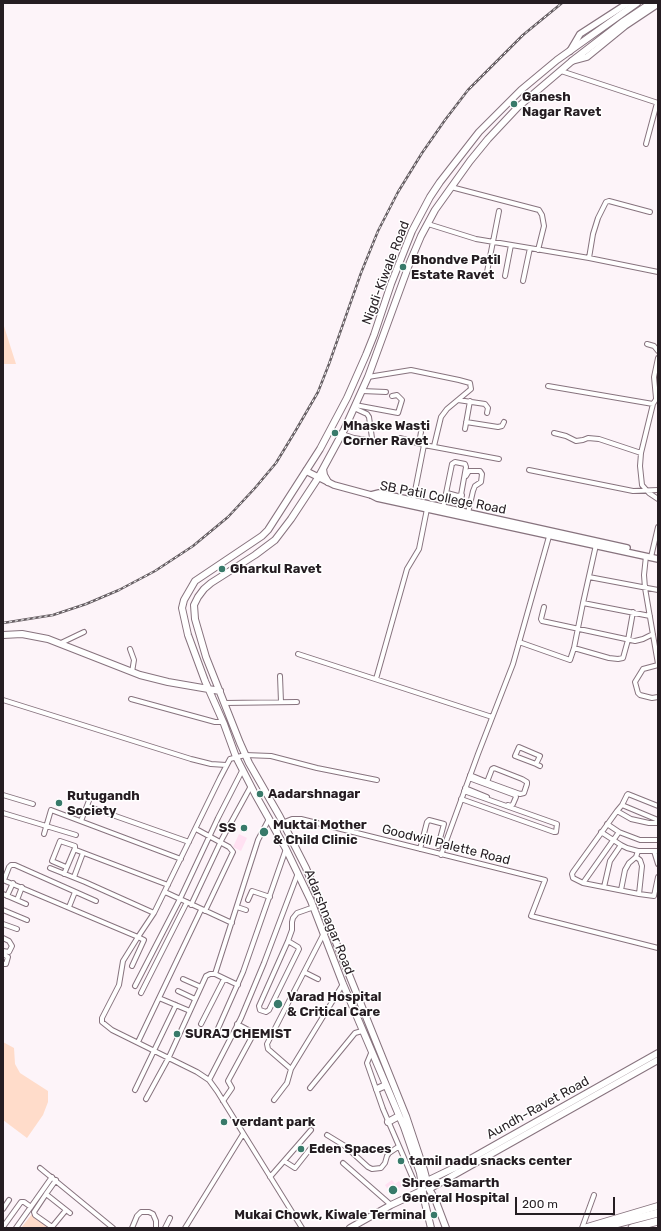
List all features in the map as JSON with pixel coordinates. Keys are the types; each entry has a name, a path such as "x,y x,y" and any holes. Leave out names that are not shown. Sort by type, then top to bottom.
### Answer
{"highway":[{"path":"599,1226 658,1213"},
{"path":"632,1228 658,1221"}],"main road":[{"name":"Nigdi-Kiwale Road","path":"306,471 320,450 347,398 374,335 391,284 406,247 420,215 440,182 479,132 520,90 557,60 620,14 638,3"},
{"name":"Nigdi-Kiwale Road","path":"318,478 342,434 362,391 410,262 435,210 451,187 473,157 513,113 572,61 650,3"},
{"path":"323,469 324,475 328,482"},
{"name":"Adarshnagar Road","path":"306,471 268,530 262,536 195,581 184,600 182,608 188,635 236,757 250,786 298,872 314,907 362,1031 372,1051 410,1143 426,1190"},
{"name":"Adarshnagar Road","path":"318,478 275,540 204,589 196,601 194,611 197,630 210,670 225,703 245,755 306,868 406,1116 427,1181 426,1190"},
{"path":"3,635 22,634 35,636 61,643 132,672 168,682 220,691"},
{"name":"Aundh-Ravet Road","path":"427,1181 456,1167 658,1053"},
{"name":"Aundh-Ravet Road","path":"350,1228 391,1206 426,1190 658,1060"},
{"path":"376,1090 386,1085"},
{"path":"388,1122 399,1116"},
{"path":"426,1190 431,1228"},
{"path":"426,1190 435,1199 446,1228"},
{"path":"583,1228 599,1226 658,1206"}],"street":[{"path":"570,51 580,34 628,3"},
{"path":"572,61 587,57 625,26 658,4"},
{"path":"561,71 658,103 646,144"},
{"path":"451,187 539,210 542,215 544,226 538,250"},
{"path":"589,258 593,234 598,218 606,202 608,201 650,212"},
{"path":"487,272 499,211"},
{"path":"428,224 476,239 589,258 658,272"},
{"path":"505,276 511,245"},
{"path":"523,281 530,248"},
{"path":"647,344 654,346 658,351"},
{"path":"658,358 654,377 657,397 653,404 641,453 640,466 642,485 647,491 658,499"},
{"path":"368,376 411,370 469,382 471,389 441,417 434,446"},
{"path":"548,386 653,404"},
{"path":"362,391 386,392"},
{"path":"355,406 398,414 402,398 397,395 392,396"},
{"path":"458,400 485,404 488,408 487,413"},
{"path":"465,429 470,401"},
{"path":"355,406 369,417 372,438"},
{"path":"466,422 498,427 502,426 504,422"},
{"path":"419,443 421,432"},
{"path":"554,433 566,436 576,441 588,438 599,439 641,453"},
{"path":"342,434 354,438 379,442"},
{"path":"400,438 424,445 499,458"},
{"path":"413,501 424,445"},
{"path":"443,508 453,462 465,464 466,466 461,495 458,496 447,493"},
{"path":"529,470 625,489 647,491 658,490"},
{"path":"306,471 328,482 371,495"},
{"path":"459,511 468,472 480,471 482,474 482,479 473,491 468,513"},
{"name":"SB Patil College Road","path":"371,495 379,493 468,513 596,545 652,555"},
{"name":"SB Patil College Road","path":"371,495 377,498 427,509 652,555 658,559"},
{"path":"376,679 407,569 419,549 427,509"},
{"path":"658,527 652,555 644,574 645,588 655,636 658,664 643,669 636,681 638,693 640,695 654,698 658,697"},
{"path":"441,855 464,790 505,687 550,533"},
{"path":"519,642 570,660 574,648 596,545"},
{"path":"589,577 658,590"},
{"path":"583,603 650,616"},
{"path":"544,607 541,619 542,621 628,640 638,640 655,636"},
{"path":"574,648 609,658 620,659 624,656 633,612"},
{"path":"61,643 84,632"},
{"path":"130,649 134,660 132,672"},
{"path":"298,654 492,717"},
{"path":"280,676 281,702"},
{"path":"131,699 215,722 223,722"},
{"path":"3,700 210,764 226,765"},
{"path":"225,703 297,702"},
{"path":"518,747 540,756 538,765 515,756 518,747"},
{"path":"302,1228 223,1101 208,1080 198,1072 106,1026 101,1020 119,985 123,961 154,913 230,759 245,755 271,756 317,768 377,780"},
{"path":"469,777 520,794 524,793 527,784 527,782 522,779 494,768 492,769 487,782"},
{"path":"135,986 180,899 209,836 242,771"},
{"path":"464,790 511,806 516,798 515,795 481,783 469,777"},
{"path":"478,791 481,783"},
{"path":"191,905 220,842 250,786"},
{"path":"461,799 556,832 557,824 464,790"},
{"path":"470,802 473,794"},
{"path":"658,806 628,794 622,805 572,872 573,878 583,883 654,896 658,876"},
{"path":"3,796 33,804"},
{"path":"82,821 90,798"},
{"path":"622,805 658,820"},
{"path":"87,806 189,842"},
{"path":"44,834 51,810 181,859"},
{"path":"617,811 631,818 649,823 658,823"},
{"path":"3,813 76,835"},
{"path":"215,974 258,840 269,818"},
{"name":"Goodwill Palette Road","path":"281,820 292,818 301,819 545,880 531,916 658,948"},
{"path":"279,836 277,825 281,820"},
{"path":"420,849 427,822 429,820 444,824 438,846"},
{"path":"608,824 619,832 640,840 658,840"},
{"path":"138,1042 233,852 229,847 196,829"},
{"path":"602,832 621,845 638,850 656,851 658,864"},
{"path":"583,883 619,832"},
{"path":"64,874 75,846 60,841 52,861 66,867"},
{"path":"604,887 610,861 621,845"},
{"path":"216,1033 238,985 286,849"},
{"path":"76,850 168,885"},
{"path":"621,890 625,870 629,863 636,857 638,850"},
{"path":"74,878 83,853"},
{"path":"636,857 640,860 642,866 639,894"},
{"path":"96,901 14,865 9,867 4,880 144,940 132,966"},
{"path":"50,868 154,913"},
{"path":"208,1080 237,1024 264,964 298,872"},
{"path":"13,883 5,895 26,904"},
{"path":"17,900 22,887"},
{"path":"248,900 252,891 270,897"},
{"path":"70,907 75,892"},
{"path":"165,892 232,924"},
{"path":"140,993 186,902"},
{"path":"237,907 246,910"},
{"path":"288,941 298,946 299,950 269,1010 266,1012 260,1010 259,1006 288,941 295,915 314,907"},
{"path":"3,910 28,920"},
{"path":"3,924 18,929"},
{"path":"291,1069 268,1049 267,1044 324,933 331,929"},
{"path":"3,938 9,941 12,946 9,952 3,952"},
{"path":"3,952 8,957 6,964 3,964"},
{"path":"304,972 318,979"},
{"path":"146,1099 169,1057 206,976 215,974 238,985"},
{"path":"183,979 201,987"},
{"path":"201,1024 224,979"},
{"path":"274,1100 287,1084 291,1069 343,984"},
{"path":"178,991 195,999"},
{"path":"159,998 190,1011"},
{"path":"135,1090 176,1005"},
{"path":"223,1101 232,1088 228,1081 254,1033 237,1024"},
{"path":"310,1088 355,1033 362,1031"},
{"path":"372,1051 367,1064 388,1122 414,1181 426,1190"},
{"path":"270,1177 311,1130"},
{"path":"185,1228 243,1134"},
{"path":"327,1135 345,1146 368,1167 375,1169 383,1166 390,1153 398,1147"},
{"path":"284,1161 295,1168 310,1148"},
{"path":"343,1163 391,1206"},
{"path":"40,1168 113,1228"},
{"path":"46,1194 68,1212 52,1227 35,1215 34,1212 54,1179"},
{"path":"16,1228 54,1179"},
{"path":"583,1228 594,1195"},
{"path":"3,1209 9,1200"},
{"path":"3,1227 21,1202 24,1202 31,1207"},
{"path":"132,1228 137,1216 142,1212 149,1212 153,1214 156,1222 156,1228"},
{"path":"165,1228 170,1218"}],"shaded area":[{"path":"3,323 16,364 3,364"},
{"path":"239,834 247,838 241,851 233,847"},
{"path":"3,1042 14,1048 15,1064 20,1073 48,1091 48,1102 43,1115 27,1138 3,1120"},
{"name":"Shree Samarth General Hospital","path":"392,1180 395,1184 399,1181 402,1186 391,1194 385,1185"},
{"path":"32,1214 51,1228 21,1228"}],"railway":[{"path":"3,623 53,615 86,604 119,590 155,571 193,546 228,517 255,488 276,463 318,392 361,273 378,231 398,192 422,153 468,90 523,35 562,3"}],"place":[{"name":"Ganesh Nagar Ravet","path":"514,104"},
{"name":"Bhondve Patil Estate Ravet","path":"403,267"},
{"name":"Mhaske Wasti Corner Ravet","path":"335,433"},
{"name":"Gharkul Ravet","path":"222,569"},
{"name":"Aadarshnagar","path":"260,794"},
{"name":"Rutugandh Society","path":"59,803"},
{"name":"SS","path":"244,828"},
{"name":"Muktai Mother & Child Clinic","path":"264,832"},
{"name":"Varad Hospital & Critical Care","path":"278,1004"},
{"name":"SURAJ CHEMIST","path":"177,1034"},
{"name":"verdant park","path":"224,1122"},
{"name":"Eden Spaces","path":"301,1149"},
{"name":"tamil nadu snacks center","path":"401,1161"},
{"name":"Shree Samarth General Hospital","path":"393,1190"},
{"name":"Mukai Chowk, Kiwale Terminal","path":"434,1215"}]}
